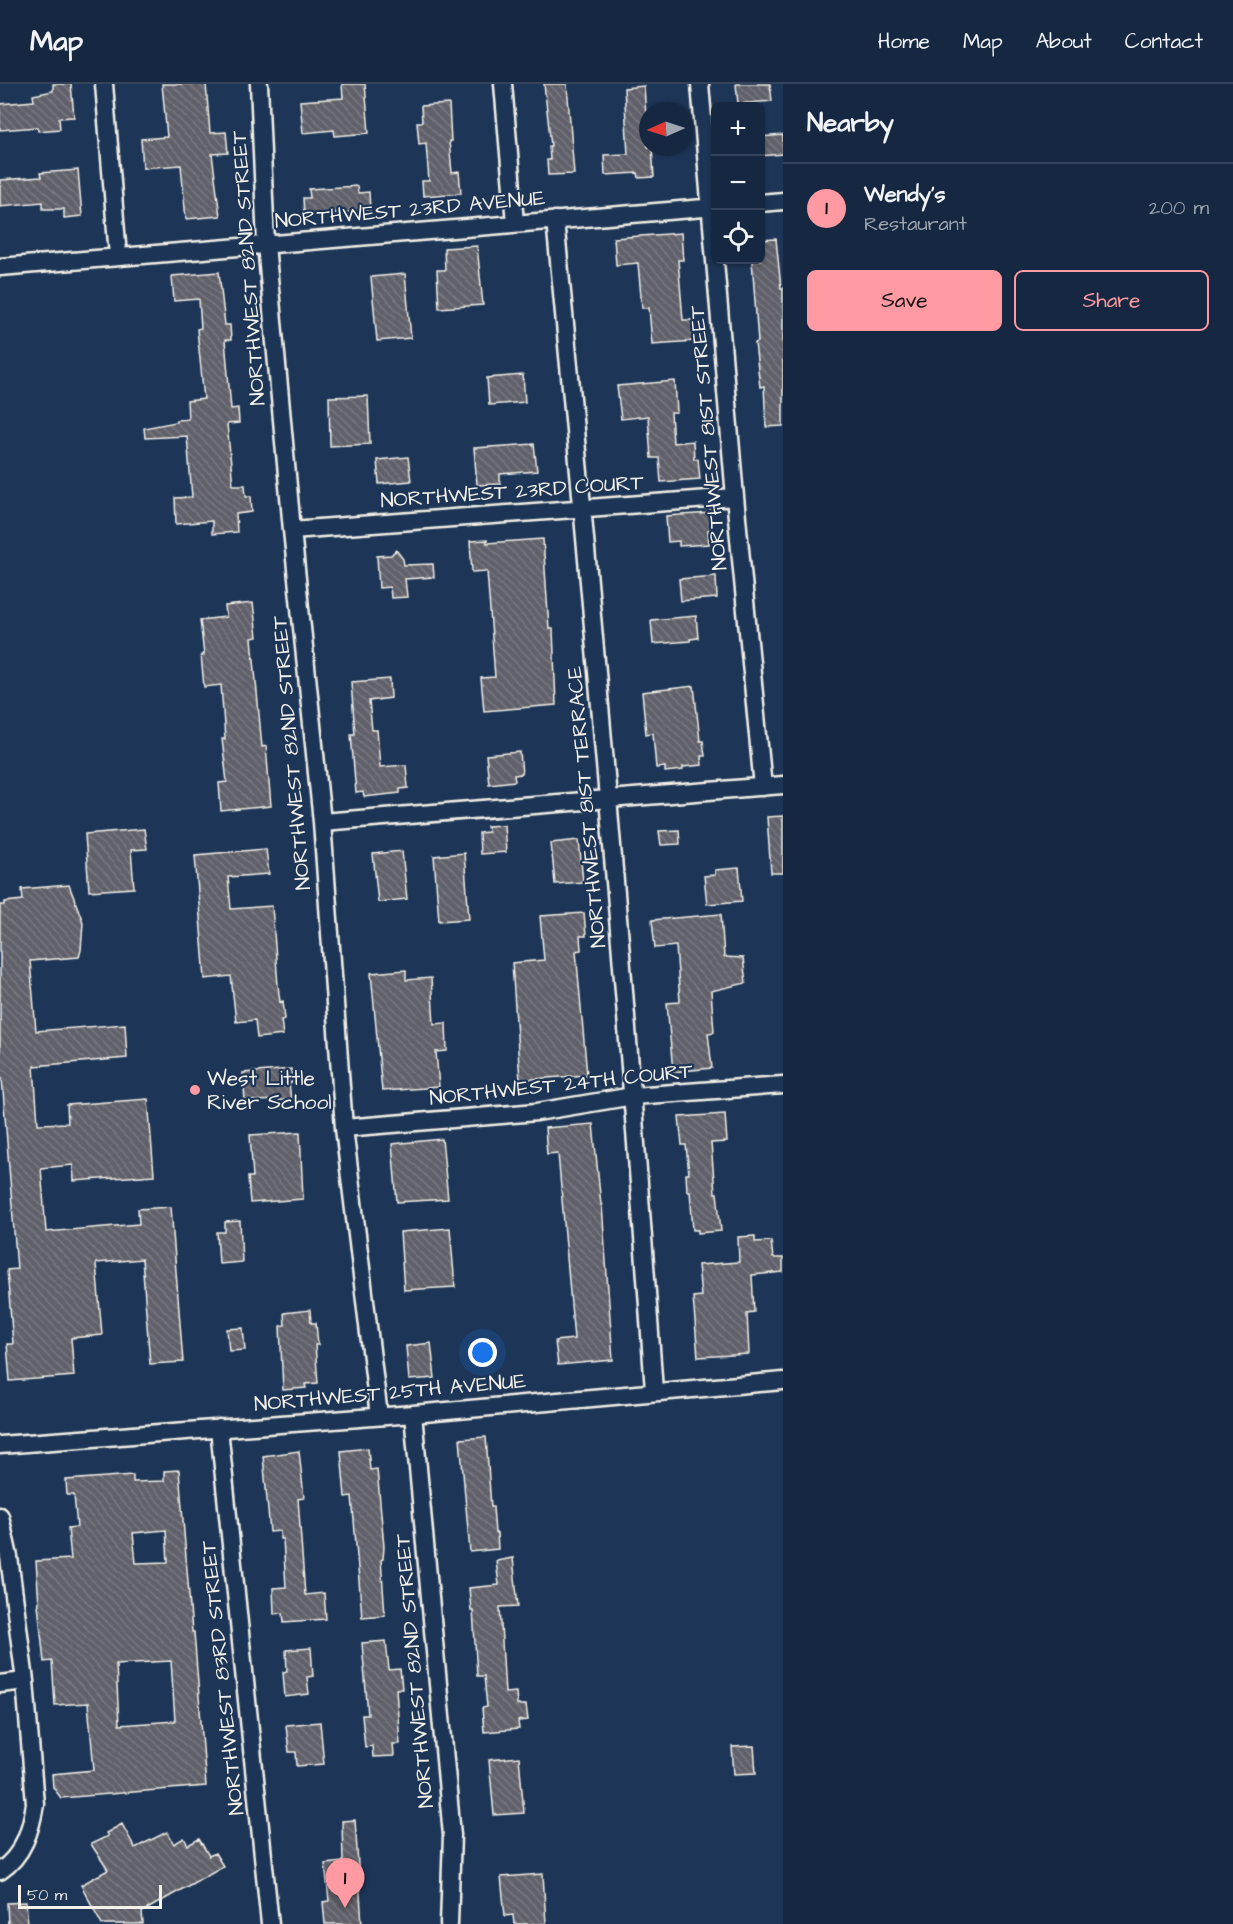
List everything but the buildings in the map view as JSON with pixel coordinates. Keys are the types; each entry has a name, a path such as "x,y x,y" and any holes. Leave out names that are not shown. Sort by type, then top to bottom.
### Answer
{"street":[{"path":"104,84 118,256"},
{"name":"NORTHWEST 82ND STREET","path":"259,84 266,244 322,822 344,1128 380,1416"},
{"path":"503,84 515,223"},
{"name":"NORTHWEST 81ST STREET","path":"700,84 711,188"},
{"path":"765,203 783,201"},
{"name":"NORTHWEST 23RD AVENUE","path":"0,267 711,207"},
{"name":"NORTHWEST 81ST STREET","path":"713,210 735,497 763,787"},
{"name":"NORTHWEST 81ST TERRACE","path":"555,220 608,800 633,1096 654,1391"},
{"name":"NORTHWEST 23RD COURT","path":"292,530 735,497"},
{"path":"322,822 783,785"},
{"name":"NORTHWEST 24TH COURT","path":"344,1128 537,1112 633,1096 783,1085"},
{"name":"NORTHWEST 25TH AVENUE","path":"0,1445 413,1414 783,1381"},
{"name":"NORTHWEST 82ND STREET","path":"413,1414 452,1835 449,1924"},
{"name":"NORTHWEST 83RD STREET","path":"219,1428 270,1924"},
{"path":"0,1516 9,1557 25,1681 35,1804 32,1824 25,1843 20,1852 0,1871"},
{"path":"0,1684 25,1681"}],"place":[{"name":"West Little River School","path":"195,1090"},
{"name":"Wendy's","path":"345,1908"}]}
